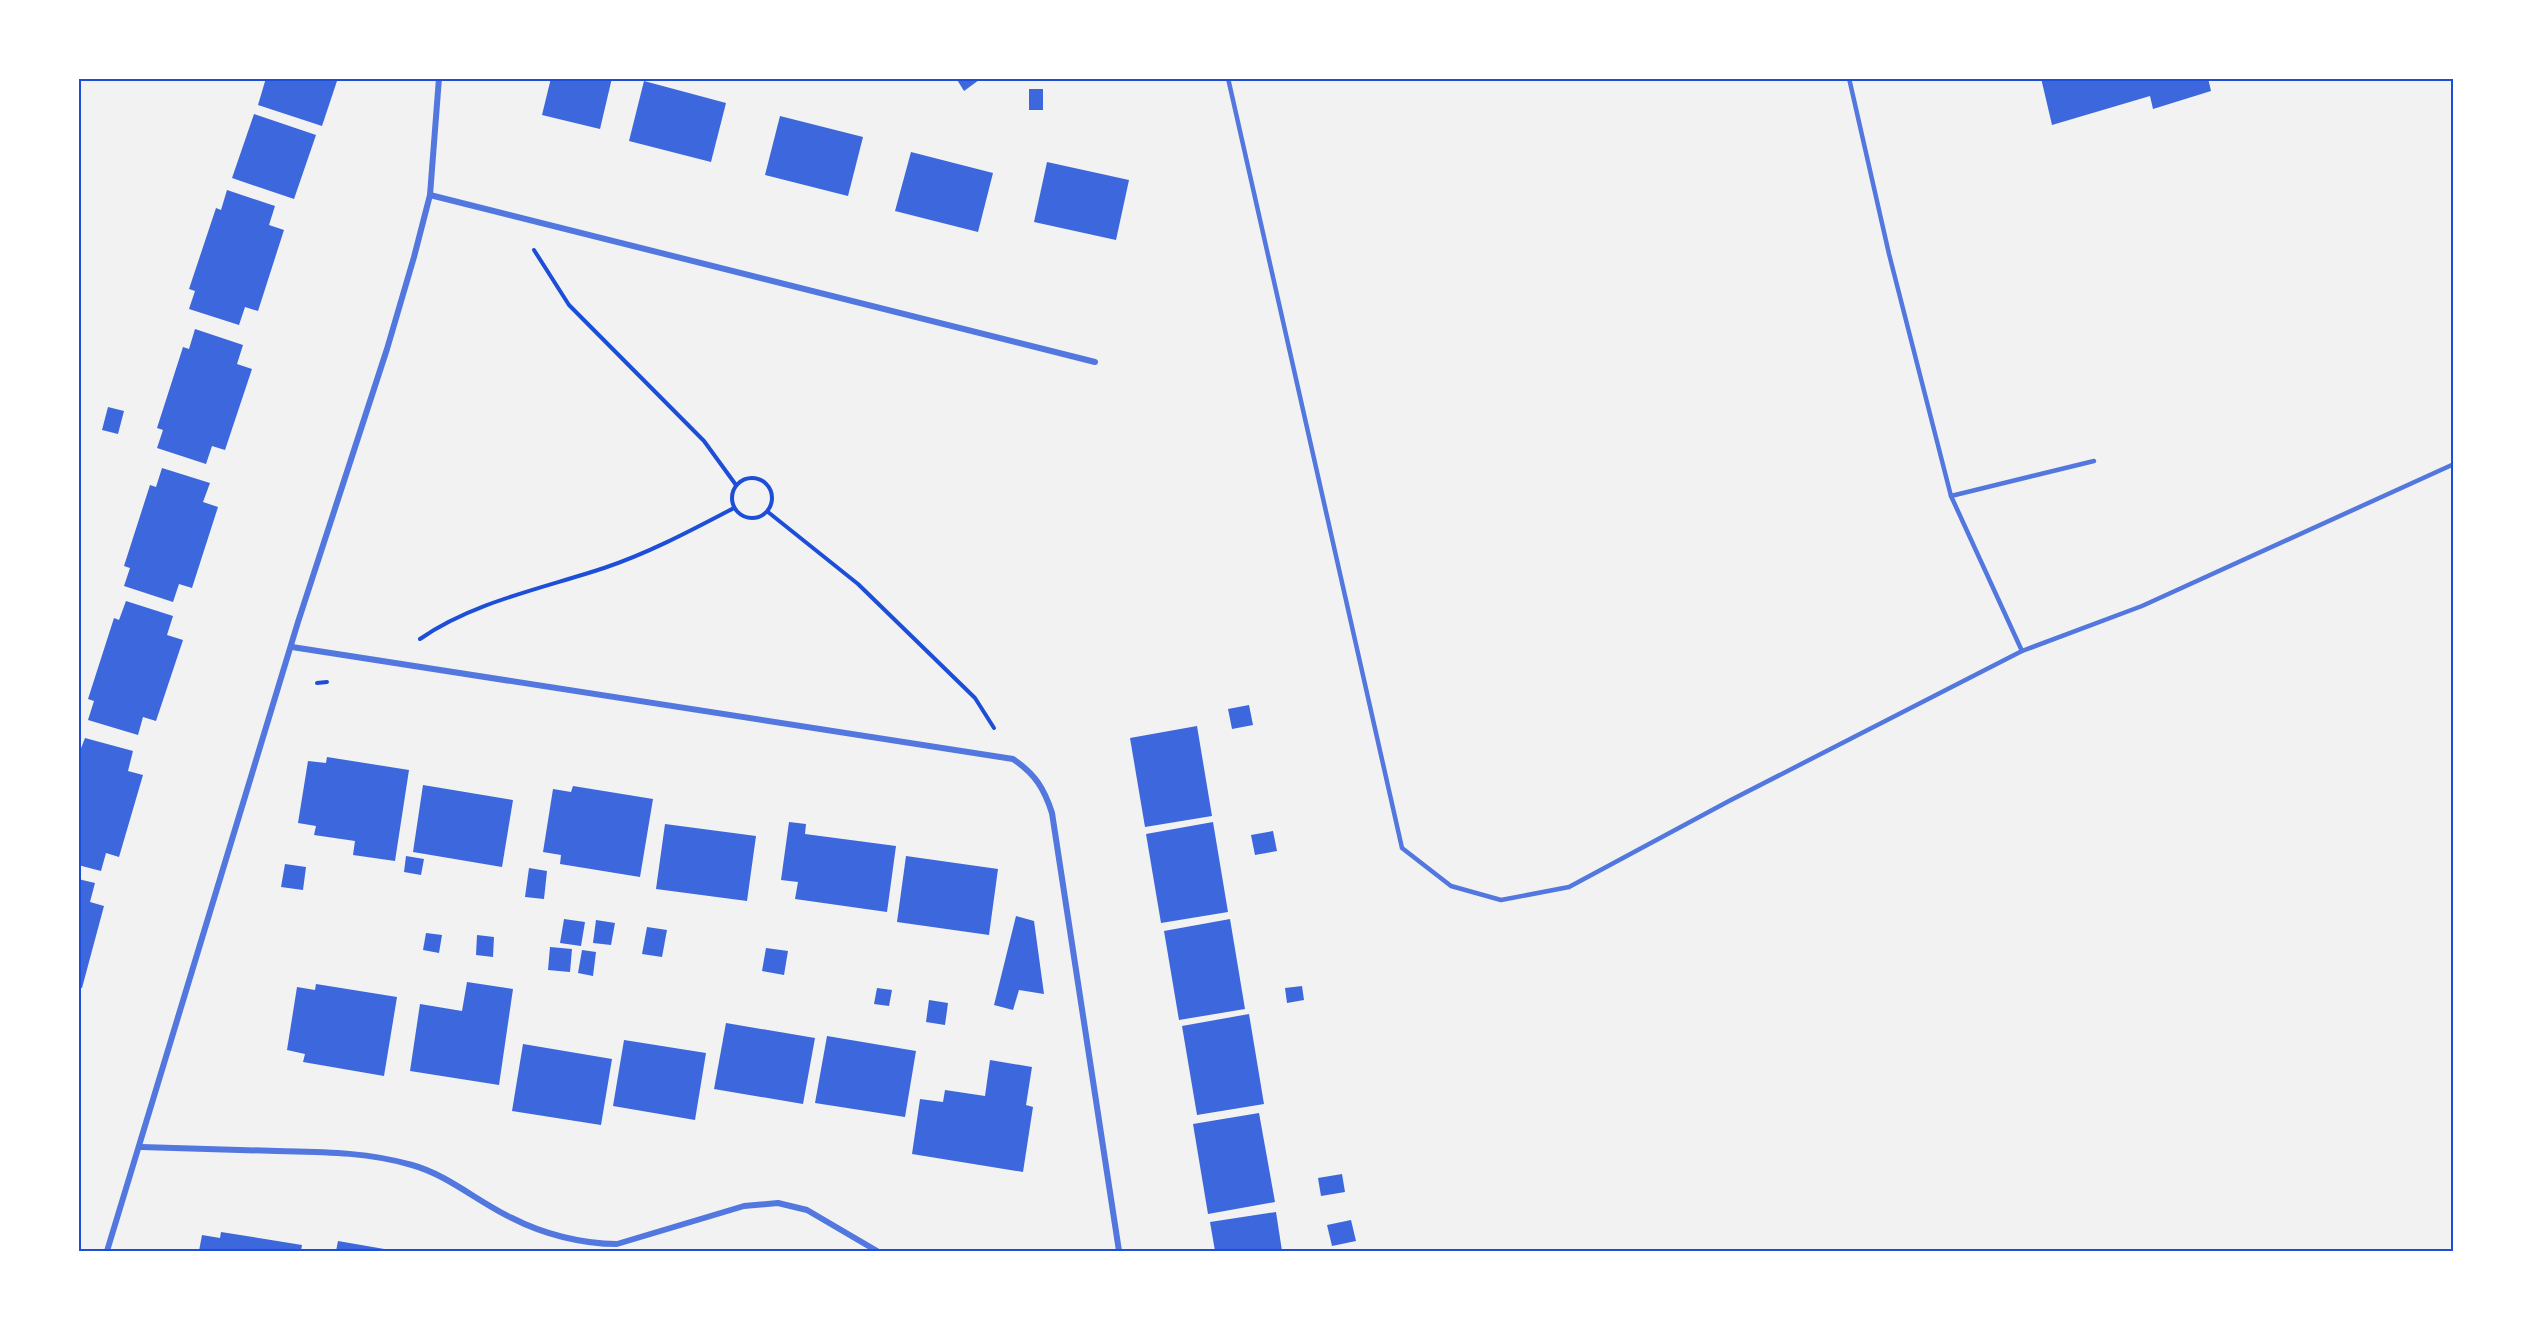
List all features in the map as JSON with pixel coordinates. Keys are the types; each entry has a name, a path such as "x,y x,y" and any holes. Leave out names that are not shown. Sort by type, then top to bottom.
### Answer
{"street":[{"path":"107,1251 141,1147 292,647 387,349 430,195 439,78"},
{"path":"430,195 1095,362"},
{"path":"292,647 1013,759 1031,771 1045,790 1052,813 1119,1251"},
{"path":"141,1147 334,1151 386,1158 414,1165 444,1178 512,1219 541,1230 595,1244 617,1244 744,1206 777,1203 807,1210 877,1251"}],"lane":[{"path":"1228,78 1402,848 1451,886 1502,900 1569,887 1729,801 2022,651 2142,606 2454,464"},
{"path":"1849,78 1889,254 1951,496 2022,651"},
{"path":"1951,496 2094,461"}],"path":[{"path":"518,217 538,259 569,305 704,441 736,485"},
{"path":"751,478 766,482 773,497 768,512 762,517 746,518 734,508 733,492 736,485 751,478"},
{"path":"397,662 417,641 444,624 504,601 607,567 691,531 734,508"},
{"path":"768,512 858,584 975,698 1013,759"},
{"path":"317,683 337,680"}],"building":[{"path":"266,78 338,78 322,126 258,105"},
{"path":"551,78 612,78 600,129 542,115"},
{"path":"956,78 977,78 979,80 964,91"},
{"path":"2041,78 2208,78 2211,91 2153,109 2150,96 2052,125"},
{"path":"644,81 726,103 711,162 629,141"},
{"path":"1029,89 1043,89 1043,110 1029,110"},
{"path":"254,114 316,135 294,199 232,178"},
{"path":"780,116 863,137 848,196 765,175"},
{"path":"911,152 993,173 978,232 895,211"},
{"path":"1047,162 1129,180 1116,240 1034,222"},
{"path":"227,190 275,206 269,225 284,230 258,311 245,307 239,325 189,309 195,291 189,289 216,208 221,210"},
{"path":"195,329 243,345 237,364 252,369 225,450 212,446 206,464 157,448 163,430 157,428 183,347 189,349"},
{"path":"108,407 124,411 118,434 102,430"},
{"path":"162,468 210,483 203,502 218,507 192,588 179,584 173,602 124,586 130,568 124,566 150,485 156,487"},
{"path":"126,601 173,616 167,635 183,640 156,721 143,717 138,735 88,720 94,701 88,699 114,618 119,620"},
{"path":"1249,705 1253,725 1232,729 1228,709"},
{"path":"1197,726 1212,816 1145,827 1130,738"},
{"path":"85,738 133,751 128,771 143,775 119,857 106,853 101,871 78,865 78,756"},
{"path":"327,757 409,770 395,861 353,855 355,841 314,835 316,826 298,823 308,761 326,763"},
{"path":"423,785 513,800 502,867 413,852"},
{"path":"573,786 653,799 640,877 560,864 561,855 543,852 553,789 571,792"},
{"path":"789,822 806,824 805,834 896,846 887,912 795,899 798,882 781,880"},
{"path":"1213,822 1228,912 1161,923 1146,834"},
{"path":"665,824 756,836 747,901 656,889"},
{"path":"1273,831 1277,851 1255,855 1251,835"},
{"path":"406,856 424,859 421,875 404,872"},
{"path":"906,856 998,869 989,935 897,922"},
{"path":"285,864 306,867 303,890 281,887"},
{"path":"529,868 547,871 544,899 525,897"},
{"path":"78,879 95,883 90,902 104,906 82,988 78,987"},
{"path":"1016,916 1034,921 1044,994 1019,990 1013,1010 994,1005"},
{"path":"564,919 585,922 581,946 560,943"},
{"path":"1230,919 1245,1009 1179,1020 1164,931"},
{"path":"596,920 615,923 611,945 593,943"},
{"path":"647,927 667,930 662,957 642,954"},
{"path":"426,933 442,935 439,953 423,950"},
{"path":"477,935 494,937 493,957 476,955"},
{"path":"550,947 572,949 570,972 548,970"},
{"path":"766,948 788,951 784,975 762,971"},
{"path":"582,950 596,952 593,976 578,973"},
{"path":"467,982 513,989 499,1085 410,1071 420,1004 462,1011"},
{"path":"316,984 397,997 384,1076 303,1062 305,1054 287,1050 297,987 315,990"},
{"path":"1302,986 1304,1000 1287,1003 1285,988"},
{"path":"877,988 892,990 889,1006 874,1004"},
{"path":"929,1000 948,1003 945,1025 926,1022"},
{"path":"1249,1014 1264,1104 1197,1115 1182,1026"},
{"path":"726,1023 815,1038 803,1104 714,1089"},
{"path":"827,1036 916,1051 905,1117 815,1103"},
{"path":"624,1040 706,1053 695,1120 613,1106"},
{"path":"523,1044 612,1059 601,1125 512,1111"},
{"path":"990,1060 1032,1067 1026,1105 1033,1107 1023,1172 912,1154 920,1099 943,1102 945,1090 985,1096"},
{"path":"1259,1113 1275,1202 1208,1214 1193,1124"},
{"path":"1342,1174 1345,1192 1321,1196 1318,1178"},
{"path":"1276,1212 1282,1251 1215,1251 1210,1222"},
{"path":"1351,1220 1356,1241 1332,1246 1327,1225"},
{"path":"221,1232 302,1245 301,1251 199,1251 202,1235 220,1238"},
{"path":"338,1241 390,1250 390,1251 336,1251"}]}
